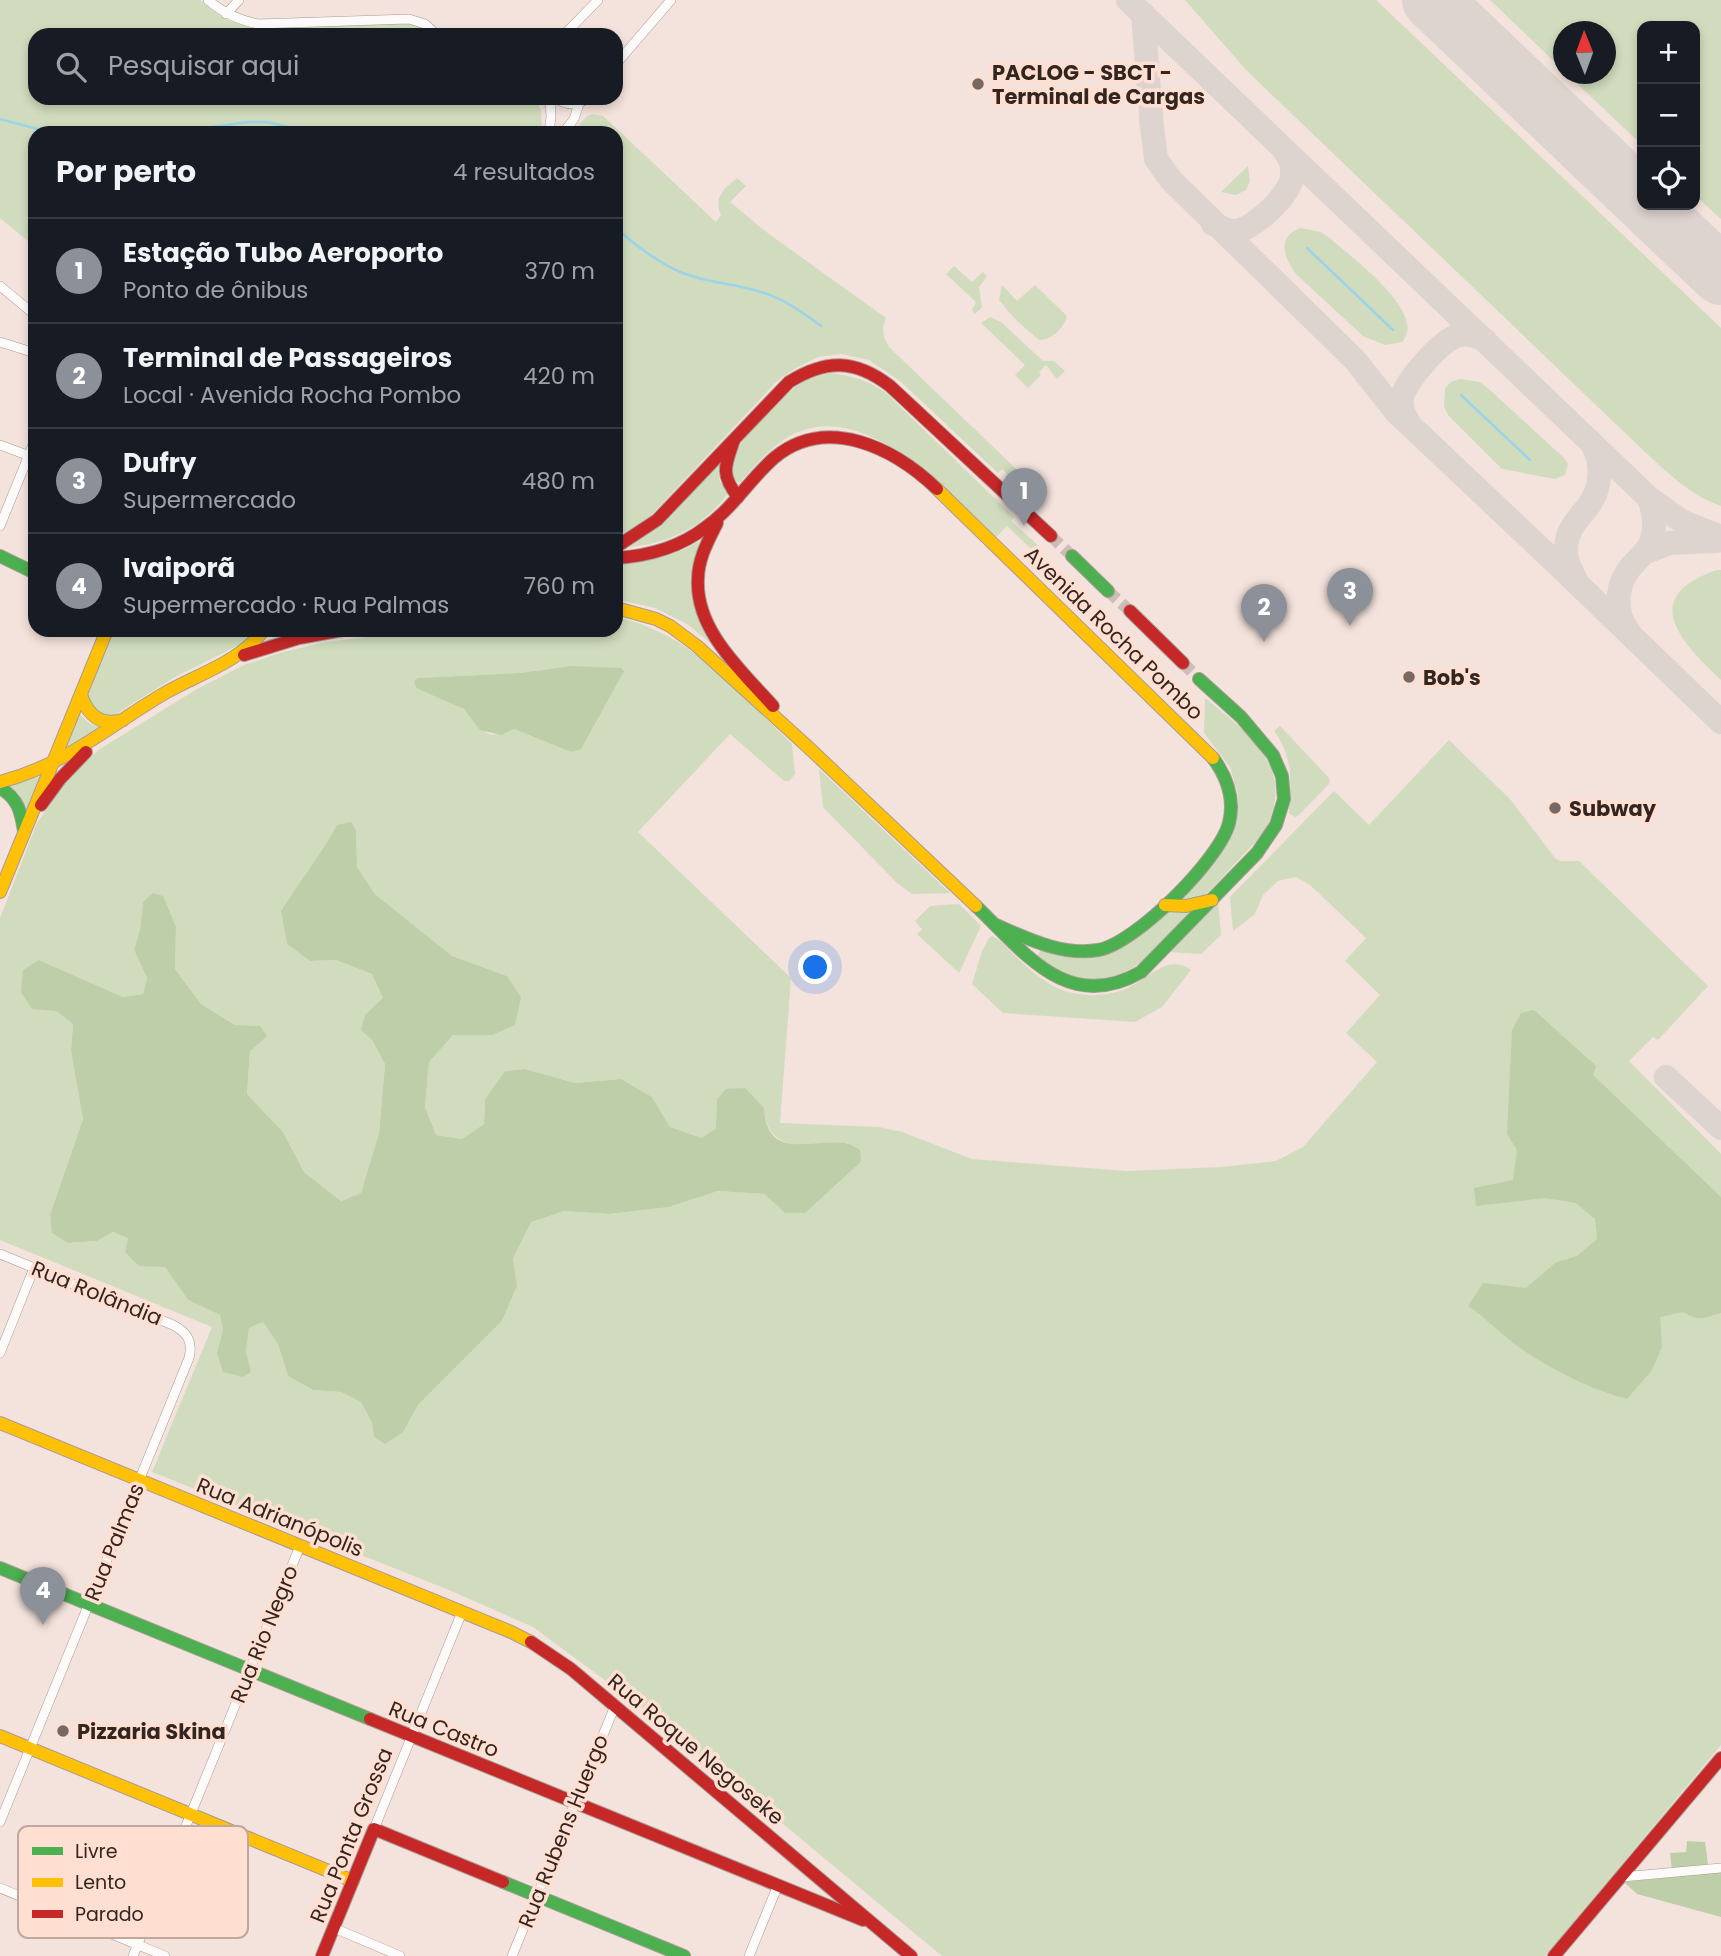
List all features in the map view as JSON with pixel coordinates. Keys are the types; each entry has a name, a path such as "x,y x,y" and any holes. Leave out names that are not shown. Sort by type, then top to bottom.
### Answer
{"main road":[{"name":"Avenida Rocha Pombo","path":"623,542 657,520 778,392 800,374 830,365 859,368 884,382 938,428 1051,536"},
{"path":"735,436 724,472 727,484 738,497"},
{"name":"Avenida Rocha Pombo","path":"623,557 667,550 699,533 722,514 779,454 813,437 844,436 865,441 883,448 919,472 1201,744 1224,774 1231,799 1227,832 1213,852 1165,905 1126,939 1106,949 1095,951 1056,948 996,925"},
{"path":"722,514 705,542 698,565 697,594 705,622 721,645 808,747"},
{"path":"0,556 28,570"},
{"name":"Avenida Rocha Pombo","path":"1072,556 1108,591"},
{"name":"Avenida Rocha Pombo","path":"623,610 656,619 683,635 808,747 1055,978 1084,988 1098,988 1130,979 1141,972 1257,853 1281,815 1284,789 1276,758 1266,743 1199,679"},
{"name":"Avenida Rocha Pombo","path":"1130,611 1184,663"},
{"path":"0,892 104,637"},
{"path":"24,832 60,779 99,739 166,693 234,658 250,647 258,637"},
{"path":"234,658 304,637"},
{"path":"81,695 85,709 94,719 109,722 126,718"},
{"path":"0,782 52,765 99,739"},
{"path":"0,788 14,796 19,805 24,832"},
{"path":"1165,905 1186,906 1212,900"},
{"name":"Rua Adrianópolis","path":"0,1423 511,1632 544,1649"},
{"name":"Rua Castro","path":"0,1568 873,1924"},
{"name":"Rua Roque Negoseke","path":"544,1649 911,1956"},
{"path":"0,1736 220,1826"},
{"path":"1554,1956 1715,1770 1721,1758"},
{"path":"374,1829 684,1956"},
{"name":"Rua Ponta Grossa","path":"322,1956 374,1829"},
{"path":"248,1838 353,1881"},
{"path":"818,1902 822,1881"}],"street":[{"path":"208,0 226,14 241,20 274,25 409,19 429,28"},
{"path":"226,14 239,0"},
{"path":"571,28 598,0"},
{"path":"623,56 671,0"},
{"path":"543,105 548,126"},
{"path":"549,126 551,105"},
{"path":"568,126 581,105"},
{"path":"0,286 28,309"},
{"path":"0,342 28,350"},
{"path":"0,445 28,456"},
{"path":"0,526 28,466"},
{"name":"Rua Rolândia","path":"0,1254 173,1325 190,1339"},
{"path":"0,1353 34,1268"},
{"name":"Rua Palmas","path":"0,1822 189,1358 190,1339"},
{"name":"Rua Rio Negro","path":"186,1826 300,1546"},
{"name":"Rua Ponta Grossa","path":"374,1829 462,1612"},
{"name":"Rua Rubens Huergo","path":"512,1956 615,1706"},
{"path":"1622,1877 1721,1868"},
{"path":"749,1956 778,1885"},
{"path":"0,1888 18,1895"},
{"path":"334,1928 400,1956"},
{"path":"121,1938 165,1956"},
{"name":"Rua Rio Negro","path":"133,1956 141,1938"}],"green space":[{"path":"0,0 200,0 225,19 251,28 28,28 28,105 538,105 541,110 542,126 28,126 28,241 0,218"},
{"path":"1185,0 1376,0 1721,328 1721,506 1690,490 1645,452 1246,70"},
{"path":"1490,0 1721,0 1721,219 1700,200 1700,21 1637,21 1637,140 1578,84 1616,84 1616,21 1553,21 1553,60"},
{"path":"408,23 423,28 280,28"},
{"path":"592,114 603,116 614,126 578,126"},
{"path":"623,135 716,222 721,215 719,198 737,178 746,186 730,202 769,234 886,318 883,333 889,347 1037,489 1029,497 1002,469 998,473 900,381 869,360 841,354 818,357 779,379 639,528 623,536"},
{"path":"1248,166 1250,181 1246,190 1236,195 1221,192"},
{"path":"1301,228 1321,232 1331,239 1384,287 1405,317 1408,330 1402,342 1385,345 1363,336 1296,274 1288,261 1285,242 1288,236"},
{"path":"954,266 972,282 983,272 987,276 979,287 982,307 975,314 972,310 976,302 946,274"},
{"path":"1002,285 1017,301 1035,285 1067,316 1063,325 1053,336 1039,340 1015,319 999,300"},
{"path":"990,317 1001,322 1043,361 1054,361 1065,371 1057,379 1046,365 1039,372 1041,375 1028,388 1015,375 1025,365 981,323"},
{"path":"830,373 860,379 886,393 1014,517 1011,521 1040,547 1030,548 1007,526 996,537 899,452 870,436 840,427 811,428 782,441 740,482 733,481 730,471 732,460 752,429 795,388 806,381"},
{"path":"1460,379 1480,382 1490,390 1564,458 1568,464 1565,475 1555,479 1502,469 1448,415 1444,406 1445,388"},
{"path":"721,460 719,480 728,493 719,505 697,524 684,531 658,542 629,547 659,526"},
{"path":"699,541 695,583 699,607 714,646 687,624 655,608 623,601 623,563 649,560"},
{"path":"1721,570 1721,680 1681,635 1674,621 1673,606 1679,593 1693,581"},
{"path":"623,619 668,636 691,651 733,686 792,744 795,774 789,781 784,781 730,734 638,832 791,978 780,1123 879,1127 902,1132 972,1159 1127,1171 1221,1167 1276,1161 1303,1147 1377,1062 1346,1033 1380,995 1345,961 1366,938 1310,885 1296,877 1278,881 1263,895 1255,914 1233,931 1230,897 1334,791 1369,825 1449,740 1510,799 1555,858 1560,861 1579,861 1708,986 1658,1040 1653,1037 1629,1061 1721,1154 1721,1745 1545,1956 942,1956 648,1712 533,1627 449,1590 152,1472 212,1327 0,1240 0,918 37,823 73,773 100,749 197,689 244,665 326,642 368,637 623,637","holes":["571,666 571,752 514,729 494,735 488,733 463,709 416,688 414,681 419,678 520,673","337,825 356,830 357,867 375,894 452,956 507,976 492,1035 453,1035 429,1061 425,1107 436,1135 462,1139 484,1124 485,1099 505,1071 525,1069 575,1083 621,1079 652,1097 670,1127 702,1138 716,1128 764,1108 767,1123 773,1134 782,1141 806,1145 847,1143 861,1162 805,1213 785,1213 764,1194 718,1191 669,1207 609,1214 564,1211 530,1222 513,1258 517,1286 502,1321 418,1405 403,1432 374,1437 372,1423 361,1402 341,1392 313,1390 288,1376 278,1344 263,1322 249,1328 246,1352 217,1353 223,1329 220,1315 188,1300 165,1267 129,1238 113,1232 97,1241 68,1243 53,1233 50,1215 83,1119 71,1051 73,1024 56,1011 39,960 123,997 143,994 147,978 134,950 140,931 143,902 176,927 175,969 201,1004 235,1025 260,1026 250,1051 247,1094 283,1132 304,1172 341,1201 361,1193 379,1133 385,1064 372,1040 365,1015 384,999 372,974 336,960 310,961 287,944 281,911"]},
{"path":"108,637 251,637 173,678 113,716 103,716 96,712 88,696"},
{"path":"571,666 621,668 624,671 581,749 571,752 514,729 501,735 480,730 464,709 416,688 414,681 418,678 520,673"},
{"path":"1205,698 1253,741 1273,774 1276,792 1272,813 1262,835 1142,962 1116,978 1087,980 1062,975 1037,957 1041,949 1119,949 1232,832 1238,814 1238,794 1230,767 1204,733"},
{"path":"77,712 90,724 103,728 65,752 61,751"},
{"path":"1280,726 1330,779 1329,784 1295,817 1289,813 1288,761 1274,731"},
{"path":"819,769 950,893 912,894 897,883 823,807"},
{"path":"41,776 26,810 19,794 9,786"},
{"path":"351,822 356,830 357,867 375,894 452,956 507,976 521,997 515,1025 492,1035 453,1035 429,1062 425,1107 436,1135 462,1139 484,1124 485,1099 505,1071 525,1069 575,1083 621,1079 652,1097 670,1127 702,1138 716,1128 717,1099 726,1089 745,1088 764,1108 767,1125 773,1135 782,1141 792,1144 847,1143 860,1150 861,1162 805,1213 785,1213 764,1194 718,1191 669,1207 609,1214 564,1211 531,1222 513,1258 517,1286 502,1321 418,1405 403,1432 385,1444 374,1437 372,1423 361,1402 341,1392 313,1390 288,1376 278,1344 263,1322 249,1328 246,1352 251,1372 243,1377 223,1372 217,1353 223,1329 220,1315 188,1300 165,1267 139,1266 125,1252 128,1238 113,1232 97,1241 68,1243 52,1233 50,1215 83,1119 71,1051 73,1024 56,1011 32,1009 21,992 23,970 39,960 123,997 143,994 147,978 134,950 140,930 143,902 153,893 163,896 176,927 175,969 201,1004 235,1025 260,1026 267,1036 250,1051 247,1094 283,1132 304,1172 341,1201 361,1193 379,1133 385,1064 372,1040 361,1030 365,1015 383,998 372,974 336,960 310,961 287,944 281,911 337,825"},
{"path":"1218,901 1221,935 1201,954 1168,952"},
{"path":"959,904 981,926 959,973 917,934 922,929 915,921 930,906"},
{"path":"992,936 1046,982 1075,994 1117,992 1168,965 1176,964 1191,970 1162,1007 1135,1022 1003,1013 972,984 982,951"},
{"path":"1534,1010 1596,1066 1593,1075 1721,1197 1721,1313 1702,1318 1683,1312 1660,1317 1662,1347 1652,1370 1627,1399 1586,1385 1548,1365 1516,1345 1468,1306 1483,1283 1526,1288 1555,1263 1577,1256 1597,1239 1595,1219 1576,1203 1545,1198 1476,1206 1474,1188 1513,1180 1517,1150 1507,1134 1512,1030 1521,1013"},
{"path":"1687,1841 1705,1842 1708,1864 1672,1871 1670,1853 1686,1852"},
{"path":"1721,1872 1721,1917 1637,1894 1624,1882"}],"waterway":[{"path":"0,119 28,127"},
{"path":"220,126 248,122 284,126"},
{"path":"623,234 645,252 678,271 769,295 792,306 821,326"},
{"path":"1307,248 1393,330"},
{"path":"1461,395 1530,460"}],"taxiway":[{"path":"1128,0 1649,498 1683,522 1721,537"},
{"path":"1143,14 1151,115"},
{"path":"1151,118 1156,159 1171,180 1355,360 1396,412 1721,722"},
{"path":"1213,224 1228,230 1241,230 1259,220 1276,204 1288,188 1292,177 1291,165 1284,150"},
{"path":"1410,425 1402,399 1408,384 1423,365 1440,347 1458,335 1470,335 1485,340"},
{"path":"1575,578 1567,559 1567,540 1571,529 1593,498 1599,482 1598,457 1591,442"},
{"path":"1628,630 1621,617 1619,594 1627,572 1646,550 1653,536 1654,520 1649,498"},
{"path":"1646,552 1670,543 1717,541"},
{"path":"1666,1077 1721,1128"}],"runway":[{"path":"1432,0 1637,195"},
{"path":"1652,210 1721,275"}],"tunnel":[{"path":"1051,536 1072,556"},
{"path":"1108,591 1130,611"},
{"path":"1183,663 1199,679"}],"traffic: fast":[{"path":"0,556 28,570"},
{"path":"1072,556 1108,591"},
{"path":"976,906 1030,959 1070,982 1091,986 1115,983 1141,972 1257,853 1276,825 1284,799 1282,776 1273,755 1241,717 1199,679"},
{"path":"996,925 1020,936 1071,951 1098,950 1133,933 1174,898 1222,839 1229,823 1231,805 1226,781 1213,758"},
{"path":"0,788 11,796 18,806 24,831"},
{"path":"0,1568 370,1719"},
{"path":"503,1882 684,1956"}],"traffic: slow":[{"path":"937,489 1213,758"},
{"path":"623,610 656,619 697,646 976,906"},
{"path":"0,892 104,637"},
{"path":"0,782 67,755 165,693 230,659 258,637"},
{"path":"81,695 87,709 96,718 108,722 123,720"},
{"path":"1165,905 1186,906 1212,900"},
{"path":"0,1423 531,1642"},
{"path":"0,1736 219,1826"},
{"path":"248,1838 353,1881"}],"traffic: jam":[{"path":"623,542 657,520 789,382 815,369 840,365 865,371 890,386 1051,536"},
{"path":"623,557 663,550 696,534 725,511 774,458 794,445 816,439 838,438 881,450 920,474 937,489"},
{"path":"734,440 728,457 726,476 738,497"},
{"path":"717,523 704,550 698,572 699,598 704,615 712,632 735,664 773,706"},
{"path":"1130,611 1183,663"},
{"path":"244,655 304,637"},
{"path":"41,805 60,779 86,752"},
{"path":"531,1642 571,1669 911,1956"},
{"path":"370,1719 863,1920"},
{"path":"1554,1956 1721,1758"},
{"path":"322,1956 374,1829 503,1882"}],"place":[{"name":"PACLOG - SBCT - Terminal de Cargas","path":"978,84"},
{"name":"Estação Tubo Aeroporto","path":"1024,526"},
{"name":"Dufry","path":"1350,626"},
{"name":"Terminal de Passageiros","path":"1264,642"},
{"name":"Bob's","path":"1409,677"},
{"name":"Subway","path":"1555,808"},
{"name":"Ivaiporã","path":"43,1625"},
{"name":"Pizzaria Skina","path":"63,1731"}]}
